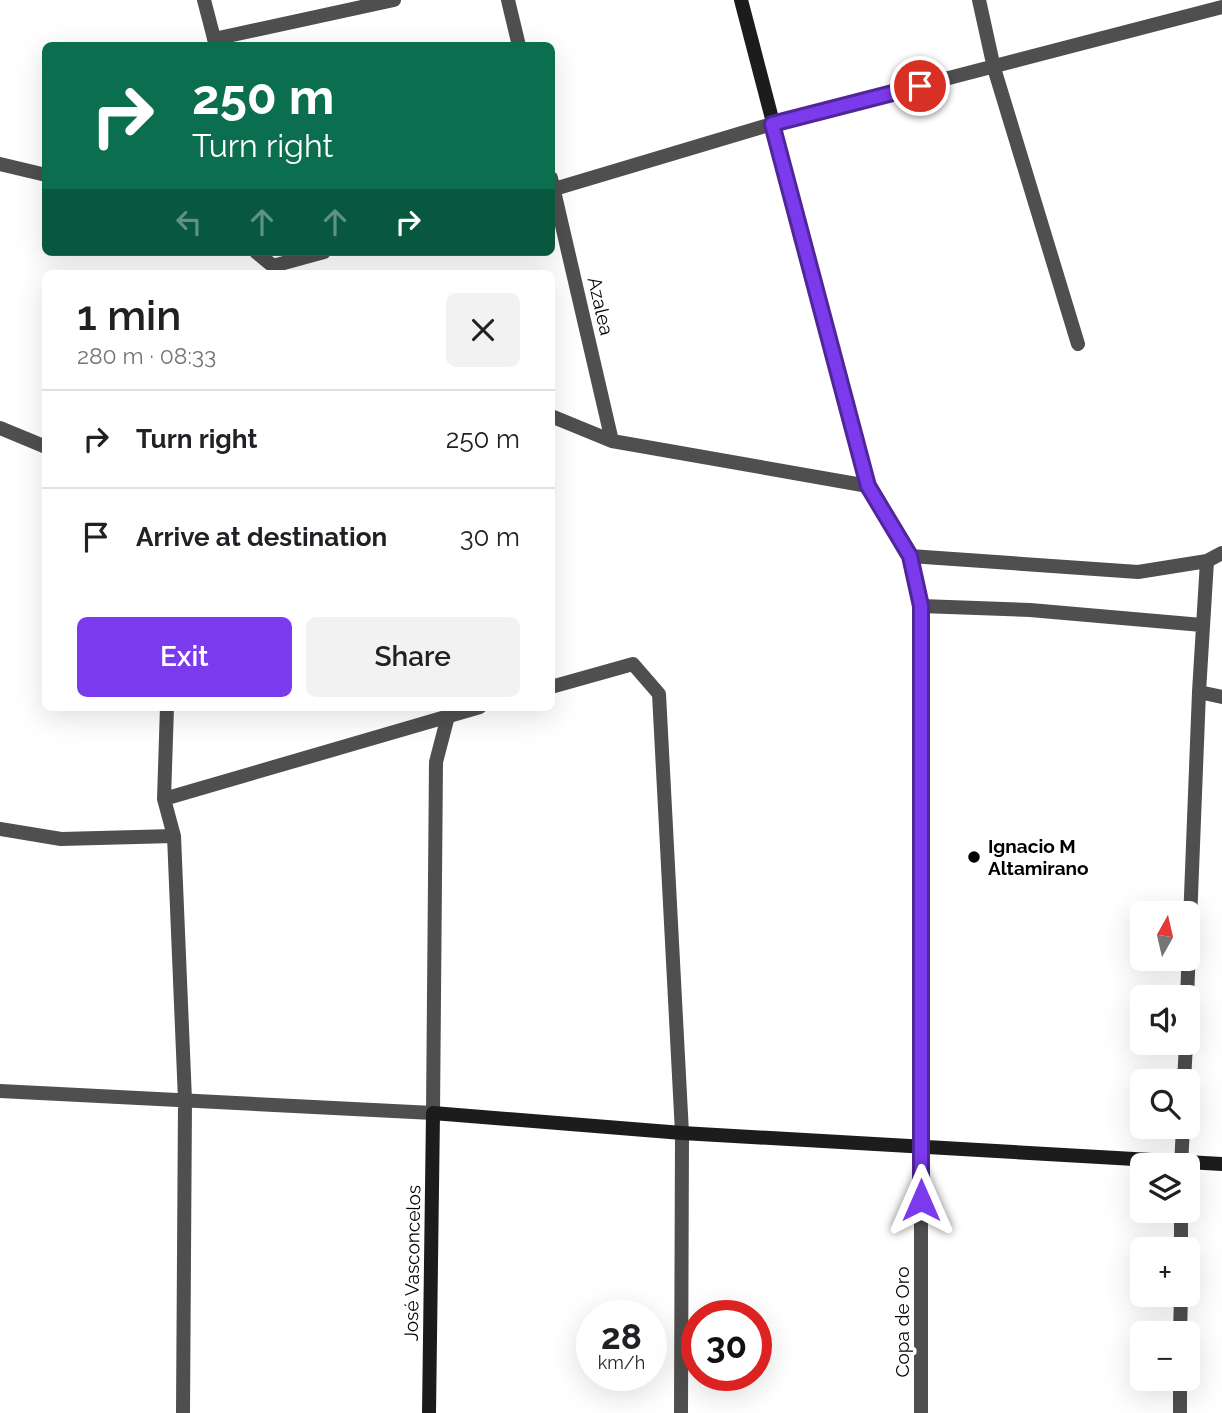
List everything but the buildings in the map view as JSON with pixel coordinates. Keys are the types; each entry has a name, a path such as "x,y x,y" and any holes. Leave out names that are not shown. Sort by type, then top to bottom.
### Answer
{"street":[{"path":"204,0 215,42 394,0"},
{"path":"508,0 518,42"},
{"name":"Copa de Oro","path":"741,0 868,486 910,556 921,606 921,1413"},
{"path":"979,0 994,68 1078,344"},
{"path":"555,185 772,124 1222,8"},
{"path":"0,164 42,174"},
{"name":"Azalea","path":"555,199 612,442"},
{"path":"260,256 273,270 313,256"},
{"path":"555,418 612,442 868,486"},
{"path":"0,428 42,445"},
{"path":"910,556 1138,572 1207,561 1222,553"},
{"path":"1188,985 1199,692 1207,561"},
{"path":"921,606 1030,610 1202,625"},
{"path":"555,686 633,664 659,694 682,1133 681,1413"},
{"path":"1199,692 1222,697"},
{"path":"167,711 164,799 174,836 184,1100 183,1413"},
{"path":"164,799 466,711"},
{"path":"433,1113 436,762 448,716"},
{"path":"0,829 61,839 174,836"},
{"path":"0,1091 433,1113 682,1133 1130,1159"},
{"name":"José Vasconcelos","path":"429,1413 433,1113"},
{"path":"1200,1163 1222,1164"},
{"path":"1180,1391 1180,1413"}],"place":[{"name":"Ignacio M Altamirano","path":"974,857"}],"route":[{"path":"920,86 772,124 868,486 910,556 921,606 921,1200"}]}
